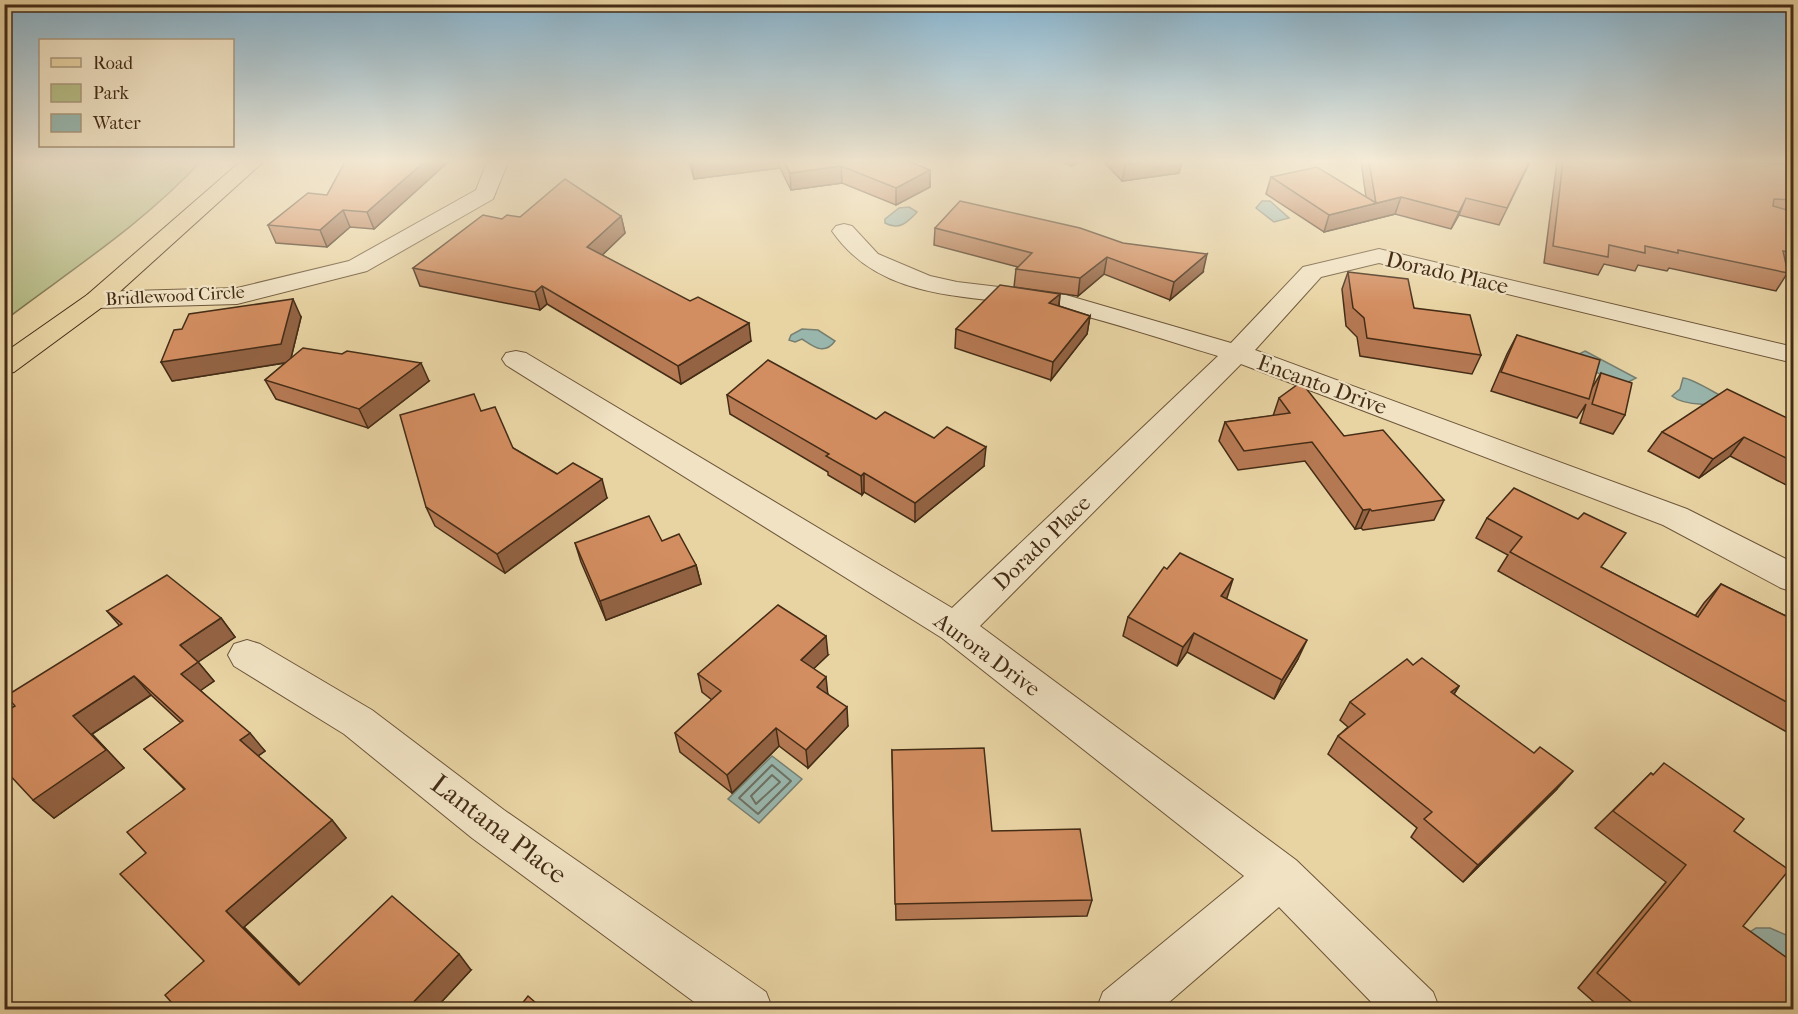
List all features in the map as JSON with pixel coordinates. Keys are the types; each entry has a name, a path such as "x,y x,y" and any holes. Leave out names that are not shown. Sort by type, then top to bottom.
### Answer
{"main road":[{"path":"4,366 96,300 199,209"}],"street":[{"name":"Bridlewood Circle","path":"96,300 237,296 358,266 458,209"},
{"name":"Encanto Drive","path":"844,231 869,259 921,281 957,290 1066,303 1237,353 1676,517 1794,579"},
{"name":"Dorado Place","path":"955,628 1237,353 1312,272 1379,256 1794,355"},
{"name":"Aurora Drive","path":"516,359 955,628 1280,876 1415,1010"},
{"name":"Lantana Place","path":"247,655 358,722 488,824 748,1010"},
{"path":"1121,1010 1280,876"}],"green space":[{"path":"5,209 150,209 131,226 5,320"}],"water":[{"path":"897,209 913,209 917,212 899,226 885,223 885,219"},
{"path":"1258,209 1279,209 1289,218 1274,222"},
{"path":"802,329 818,330 835,341 831,346 823,349 814,347 802,339 795,342 789,340 791,335"},
{"path":"1585,351 1636,378 1621,386 1571,358"},
{"path":"1683,378 1733,402 1702,404 1678,400 1672,396 1680,389"},
{"path":"772,756 802,779 759,823 728,799"},
{"path":"1756,928 1770,928 1793,938 1793,979 1750,932"}],"building":[{"path":"288,209 370,209 367,212 343,210 320,230 268,225"},
{"path":"529,209 611,209 621,216 587,247 690,301 698,297 749,323 678,366 542,286 535,292 413,268 483,215 502,219 507,215 520,217"},
{"path":"952,209 997,209 1080,228 1123,243 1207,254 1174,282 1107,257 1080,278 1016,269 1032,253 935,228"},
{"path":"1320,209 1352,209 1329,215"},
{"path":"1557,209 1785,209 1794,212 1794,253 1783,251 1788,273 1678,250 1678,253 1645,246 1645,253 1609,245 1608,257 1553,246"},
{"path":"1348,272 1408,279 1414,308 1470,315 1481,355 1367,338 1364,318 1353,308"},
{"path":"1000,285 1060,294 1049,303 1090,316 1053,362 956,329"},
{"path":"293,299 281,344 161,362 174,330 182,329 189,314"},
{"path":"1517,335 1600,360 1589,399 1501,372"},
{"path":"303,348 342,354 347,351 421,363 359,409 265,380"},
{"path":"768,360 876,419 885,412 934,438 947,427 986,447 915,503 864,473 861,476 826,456 829,454 727,395"},
{"path":"1601,373 1632,383 1625,415 1592,404"},
{"path":"1301,382 1344,436 1383,430 1444,500 1372,511 1363,510 1312,442 1244,451 1225,422 1290,413 1279,398"},
{"path":"1727,389 1791,420 1794,418 1794,462 1744,437 1713,459 1662,432"},
{"path":"474,394 481,411 495,407 513,448 557,474 573,463 602,479 497,554 426,507 400,415"},
{"path":"1514,488 1578,519 1584,513 1626,533 1601,567 1698,617 1721,584 1794,620 1794,706 1510,552 1522,537 1487,518"},
{"path":"649,516 662,541 679,534 696,565 600,601 575,543"},
{"path":"1180,553 1233,579 1221,596 1307,640 1282,680 1194,633 1183,647 1128,617 1164,567 1167,569"},
{"path":"167,575 221,618 180,645 198,662 181,674 250,733 240,740 332,820 226,911 299,985 392,896 459,954 406,1010 178,1010 165,995 204,961 120,874 146,853 127,832 185,789 144,749 183,721 134,676 73,716 106,750 33,800 4,769 4,712 15,706 6,696 122,624 107,611"},
{"path":"778,605 826,636 801,660 826,677 817,687 847,707 806,750 776,728 727,775 675,733 721,691 698,674"},
{"path":"1422,658 1459,686 1451,692 1534,753 1540,747 1573,771 1478,865 1424,819 1432,812 1338,736 1365,714 1350,702 1407,659 1413,665"},
{"path":"984,748 992,831 1080,829 1092,900 895,904 892,750"},
{"path":"1664,763 1744,819 1734,831 1789,870 1743,926 1794,963 1794,1010 1641,1010 1597,973 1686,865 1613,811"},
{"path":"528,996 544,1010 517,1010"}]}
